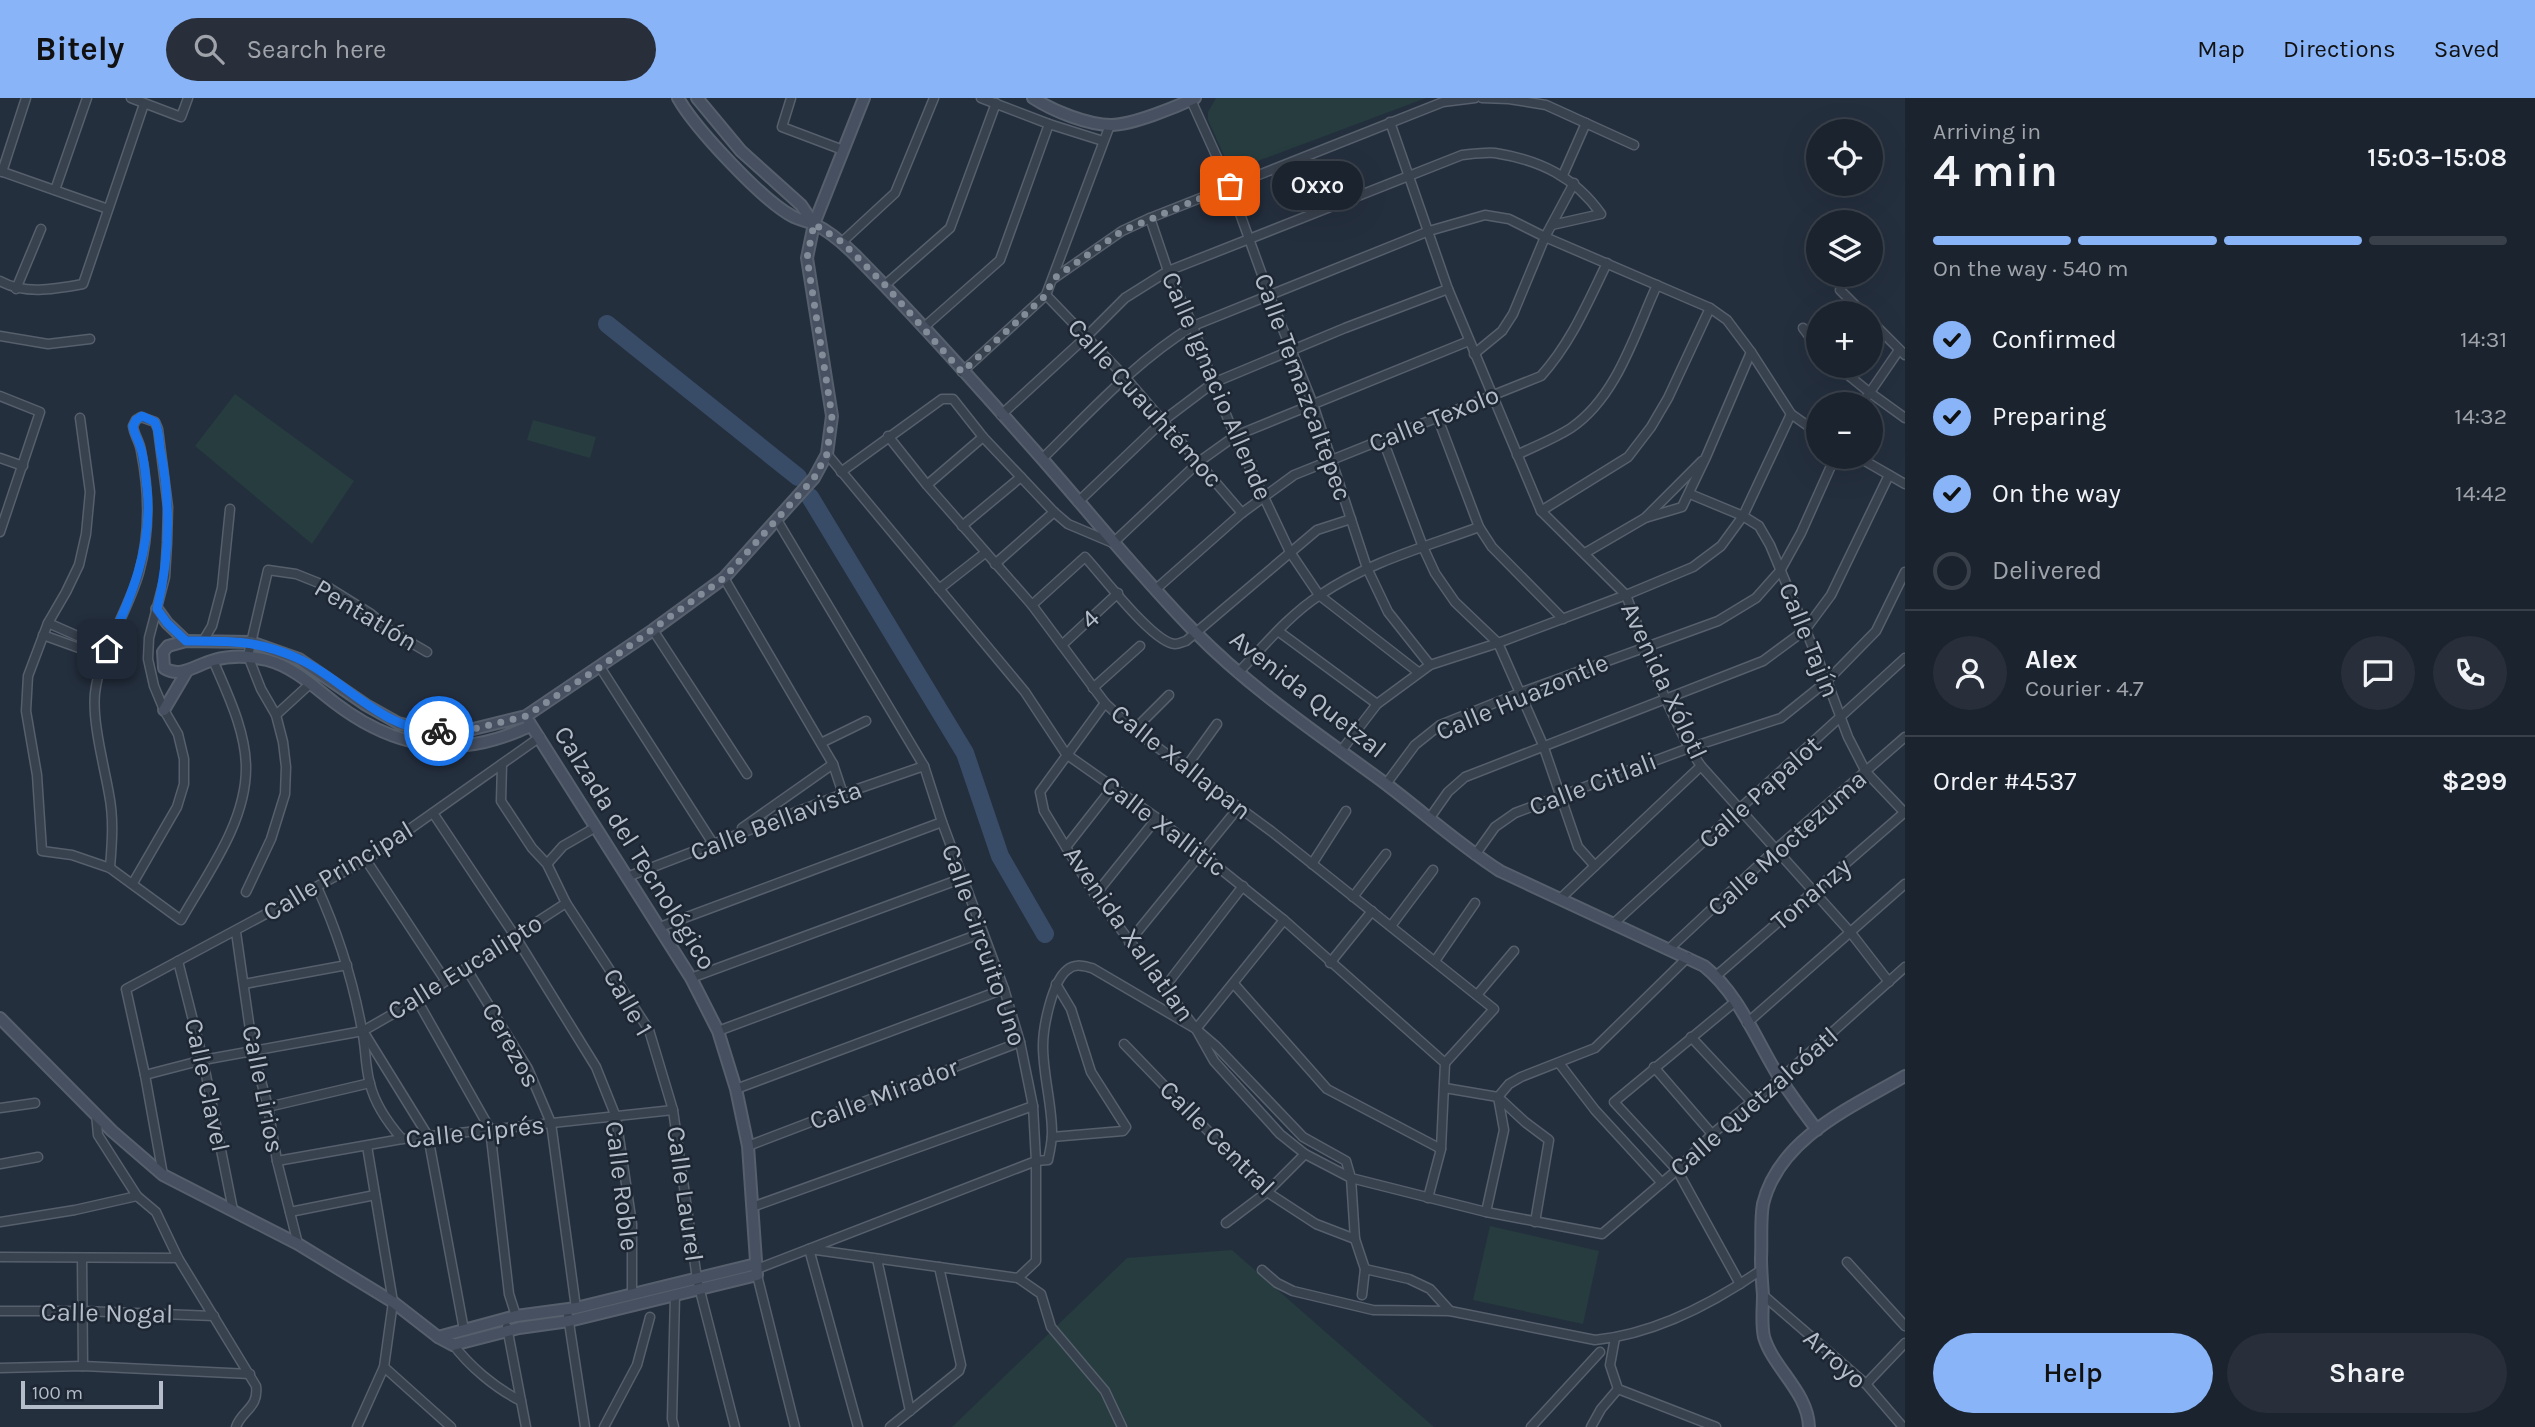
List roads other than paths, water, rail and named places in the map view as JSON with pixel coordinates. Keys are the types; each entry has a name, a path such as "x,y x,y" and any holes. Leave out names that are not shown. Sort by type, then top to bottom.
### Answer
{"street":[{"path":"26,98 1,171 108,209"},
{"path":"55,190 87,98"},
{"path":"131,98 181,117 188,98"},
{"path":"677,98 731,162 753,183 793,217 814,224"},
{"path":"697,98 741,151 801,205 814,224"},
{"path":"791,98 782,127 843,150"},
{"path":"827,454 832,416 807,258 814,224 864,98"},
{"path":"842,242 895,193 934,98"},
{"path":"981,98 1103,141"},
{"path":"1033,98 1077,118 1110,125 1126,123 1194,99"},
{"path":"1053,279 1122,231 1150,218 1443,102 1475,98"},
{"path":"1482,98 1546,105 1634,145"},
{"name":"Calle Temazcaltepec","path":"1194,99 1313,404 1367,568 1388,612 1430,665"},
{"path":"885,285 950,228 996,103"},
{"path":"0,281 16,289 53,289 83,284 144,104"},
{"name":"Avenida Xólotl","path":"1390,122 1448,289 1541,511 1626,595 1665,698 1689,748 1701,766 1851,933 1889,982"},
{"path":"1563,175 1586,123"},
{"path":"923,328 1000,260 1049,124"},
{"path":"962,372 1046,295 1110,125"},
{"path":"1001,415 1125,298 1168,271 1462,155 1493,153 1563,175 1587,195 1601,214 1552,225"},
{"path":"1474,354 1502,331 1513,314 1545,237 1574,183"},
{"path":"1042,459 1125,377 1167,342 1193,326 1429,231 1485,215 1509,219 1710,309 1727,320 1791,414 1806,425"},
{"name":"Calle Ignacio Allende","path":"1150,218 1168,271 1193,326 1234,436 1290,552"},
{"name":"Avenida Quetzal","path":"814,224 842,242 885,285 1042,459 1113,543 1195,632 1238,673 1285,711 1386,784 1475,855 1500,871 1670,948 1716,976 1736,1001 1780,1079 1816,1130"},
{"path":"16,289 41,229"},
{"name":"Calle Texolo","path":"1156,589 1262,496 1294,475 1541,376 1569,341 1607,263"},
{"path":"1517,455 1571,428 1599,403 1620,366 1657,285"},
{"path":"1078,502 1164,420 1213,383 1448,289"},
{"path":"1840,290 1851,301"},
{"name":"Calle Cuauhtémoc","path":"1046,295 1164,420 1242,513"},
{"path":"1541,511 1628,457 1651,427 1668,398 1710,309"},
{"path":"1803,328 1806,332"},
{"path":"1852,378 1869,392 1902,353 1883,333"},
{"path":"0,337 48,344 90,339"},
{"path":"841,472 942,399 953,399 984,437 1054,512 1068,524 1113,543 1200,461 1234,436 1469,341"},
{"path":"1645,518 1682,508 1751,352"},
{"path":"0,396 40,412 0,532"},
{"path":"1883,402 1905,418"},
{"path":"1341,751 1377,704 1430,665 1563,619 1693,567 1721,546 1743,516 1791,414"},
{"path":"110,868 113,824 98,732 95,695 106,653 126,610 139,572 146,536 147,493 141,448 133,426 142,416 155,422 158,429 168,507 165,577 149,638 148,659 154,686 178,734 184,759 184,784 177,807 133,883"},
{"path":"1437,416 1479,527 1492,547 1563,619"},
{"path":"80,418 90,492 86,534 79,565 48,623 29,676 26,711 37,775 42,851 72,855 110,868 180,920 227,840 241,799 246,769 242,736 213,660"},
{"name":"Calle Xallapan","path":"888,436 985,553 1032,604 1105,703 1134,730 1373,911 1494,1009 1445,1063"},
{"path":"927,485 984,437"},
{"path":"1383,440 1435,573 1455,602 1498,643 1522,692 1543,745 1578,846 1595,866"},
{"name":"Calle Xallitic","path":"827,454 1025,692 1066,754 1157,818 1243,886 1445,1063"},
{"name":"Calzada del Tecnológico","path":"757,1269 748,1146 736,1089 718,1031 691,978 660,927 591,830 529,721 724,578 814,478 827,454"},
{"path":"1585,554 1645,518 1706,457"},
{"path":"0,458 23,467"},
{"name":"Calle Huazontle","path":"1386,784 1415,745 1440,725 1522,692 1718,621 1756,598 1780,571 1829,469"},
{"path":"1879,469 1905,484"},
{"path":"1429,819 1448,792 1465,777 1763,662 1805,630 1831,595 1889,475"},
{"path":"962,526 1021,477"},
{"name":"Calle Tajín","path":"1690,494 1743,516 1759,526 1770,545 1827,681 1840,719 1866,772 1905,812"},
{"path":"203,641 212,626 227,550 230,509"},
{"path":"995,564 1054,512"},
{"path":"1032,604 1086,556 1141,623 1161,638 1175,644 1186,641 1317,530 1351,519"},
{"name":"Calle Circuito Uno","path":"777,520 924,766 1004,989 1020,1042 1033,1106 1036,1161 1036,1261 1018,1278"},
{"path":"1238,673 1278,631 1319,595 1367,568 1479,527"},
{"path":"1290,552 1319,595 1418,672"},
{"path":"939,589 985,553"},
{"name":"Pentatlón","path":"248,656 268,570 296,574 326,586 371,614 390,631 427,652"},
{"name":"Calle Citlali","path":"1475,855 1495,827 1516,813 1689,748 1782,718 1827,681 1876,631 1905,572"},
{"path":"724,578 833,764 843,794"},
{"name":"4","path":"1062,645 1118,593"},
{"path":"157,609 186,641"},
{"path":"48,623 106,653"},
{"path":"212,626 220,640"},
{"path":"653,630 747,774"},
{"path":"1278,631 1377,704"},
{"path":"43,635 106,653"},
{"path":"186,641 251,642 299,659 366,705 398,723 428,731 461,732 529,721 496,740 464,746 438,747 382,733 356,718 311,683 275,662 248,656 213,660 187,671 172,672 164,668 163,652 168,646 186,641"},
{"path":"1093,688 1140,646"},
{"path":"246,892 271,839 285,794 286,767 284,743 276,715 248,656"},
{"name":"Calle Papalot","path":"1614,923 1905,659"},
{"path":"600,667 714,845"},
{"path":"164,710 187,671"},
{"path":"276,715 311,683"},
{"path":"1134,730 1169,695"},
{"path":"1066,754 1105,703"},
{"path":"821,743 866,721"},
{"path":"1186,767 1217,724"},
{"name":"Calle Principal","path":"145,1075 126,989 366,860 540,737"},
{"name":"Calle Moctezuma","path":"1670,948 1776,850 1905,737"},
{"name":"Avenida Xallatlan","path":"1066,754 1040,792 1044,811 1095,895 1196,1028 1303,1137 1346,1161 1351,1178"},
{"name":"Calle 1","path":"502,764 500,801 532,848 547,864 566,903 649,1030 673,1110"},
{"path":"730,836 833,764"},
{"name":"Calle Bellavista","path":"627,877 714,845 730,836 924,766"},
{"path":"1561,898 1701,766"},
{"path":"1066,847 1113,787"},
{"path":"1129,942 1238,807"},
{"path":"1312,864 1346,811"},
{"name":"Tonanzy","path":"1716,976 1905,812"},
{"name":"Calle Roble","path":"433,813 515,936 596,1067 616,1117 632,1224 632,1294"},
{"path":"1095,895 1157,818"},
{"path":"660,927 942,822"},
{"path":"547,864 563,846 591,830"},
{"path":"1353,897 1386,854"},
{"path":"366,860 445,980"},
{"path":"1391,926 1433,870"},
{"path":"691,978 963,878"},
{"path":"1747,1023 1905,884"},
{"path":"1164,988 1243,886"},
{"path":"317,887 334,923 347,965 363,1031 370,1083 385,1119 402,1139"},
{"name":"Calle Eucalipto","path":"363,1031 566,903"},
{"path":"1435,961 1475,903"},
{"path":"1330,962 1373,911"},
{"path":"1196,1028 1284,920"},
{"name":"Calle Lirios","path":"236,932 253,1051 298,1244"},
{"path":"718,1031 982,933"},
{"path":"1477,995 1514,951"},
{"path":"1498,1097 1509,1084 1521,1077 1595,1048 1688,957"},
{"name":"Calle Clavel","path":"178,961 203,1060 233,1210"},
{"path":"453,1345 632,1294 699,1284 757,1269 1036,1161 1048,1160 1052,1137 1051,1103 1043,1046 1056,984 1068,969 1080,964 1092,968 1196,1028 1214,1061 1280,1134 1305,1154 1351,1178 1535,1222 1549,1140 1498,1097 1445,1088"},
{"path":"244,984 347,965"},
{"name":"Calle Quetzalcóatl","path":"1535,1222 1602,1234 1662,1183 1712,1134 1780,1079 1905,967"},
{"name":"Cerezos","path":"466,968 528,1069 551,1123 570,1313 585,1427"},
{"path":"1052,1137 1123,1131 1126,1127 1091,1072 1071,1009 1056,984"},
{"path":"1234,984 1327,1089 1441,1149"},
{"path":"736,1089 1004,989"},
{"path":"416,1000 491,1129 509,1294 508,1331 526,1427"},
{"path":"1736,1001 1614,1102 1676,1170 1740,1284"},
{"path":"0,1018 112,1130 163,1175 298,1244 393,1302 442,1336 463,1358 507,1394 521,1401"},
{"path":"163,1175 145,1075 203,1060 363,1031"},
{"path":"363,1031 428,1136 464,1330"},
{"path":"1691,1037 1751,1101"},
{"name":"Calle Mirador","path":"748,1146 1020,1042"},
{"name":"Calle Central","path":"1124,1044 1267,1192 1316,1224 1355,1239"},
{"path":"1427,1198 1441,1149 1445,1063"},
{"path":"1559,1063 1595,1110 1662,1183"},
{"path":"1654,1067 1712,1134"},
{"path":"1809,1427 1793,1384 1765,1338 1761,1270 1763,1206 1782,1163 1816,1130 1905,1076"},
{"path":"268,1107 370,1083"},
{"path":"1486,1212 1504,1130 1498,1097"},
{"path":"0,1108 35,1103"},
{"path":"752,1207 1033,1106"},
{"name":"Calle Ciprés","path":"277,1161 402,1139 673,1110"},
{"name":"Calle Laurel","path":"673,1110 699,1284 735,1427"},
{"path":"95,1112 98,1135 137,1196 156,1212 178,1258 256,1386 258,1397 236,1425"},
{"path":"1293,1144 1303,1137"},
{"path":"357,1427 384,1367 393,1302 368,1146"},
{"path":"1226,1223 1267,1192 1305,1154"},
{"path":"0,1164 38,1157"},
{"path":"1351,1178 1355,1239 1365,1269 1362,1295"},
{"path":"290,1212 374,1195"},
{"path":"0,1222 75,1210 137,1196"},
{"path":"809,1249 1018,1278 1041,1294 1051,1326 1105,1391 1121,1426"},
{"path":"809,1249 858,1427"},
{"path":"0,1257 178,1258"},
{"path":"82,1258 83,1366"},
{"path":"877,1259 910,1411"},
{"path":"1847,1262 1905,1326"},
{"path":"890,1427 959,1371 961,1365 939,1267"},
{"path":"757,1269 795,1427"},
{"path":"1365,1269 1409,1279 1430,1289 1450,1311"},
{"path":"1262,1270 1276,1283 1325,1300 1373,1310 1450,1311 1595,1340 1615,1338 1659,1325 1730,1291 1761,1270"},
{"path":"442,1336 510,1317 570,1313 675,1296 699,1284"},
{"name":"Arroyo","path":"1763,1295 1866,1384 1903,1427"},
{"path":"674,1427 675,1296"},
{"name":"Calle Nogal","path":"0,1311 214,1316"},
{"path":"604,1427 636,1365 650,1318"},
{"path":"1610,1364 1615,1338"},
{"path":"1595,1340 1600,1352 1610,1364 1618,1389"},
{"path":"1866,1384 1905,1343"},
{"path":"1531,1427 1600,1352"},
{"path":"0,1368 83,1366 250,1374"},
{"path":"384,1367 451,1427"},
{"path":"1591,1427 1601,1409 1618,1389"},
{"path":"1618,1389 1716,1427"}],"waterway":[{"path":"607,324 798,477"},
{"path":"810,497 965,753 1000,856 1045,934"}],"place":[{"name":"Oxxo","path":"1230,186"}]}
